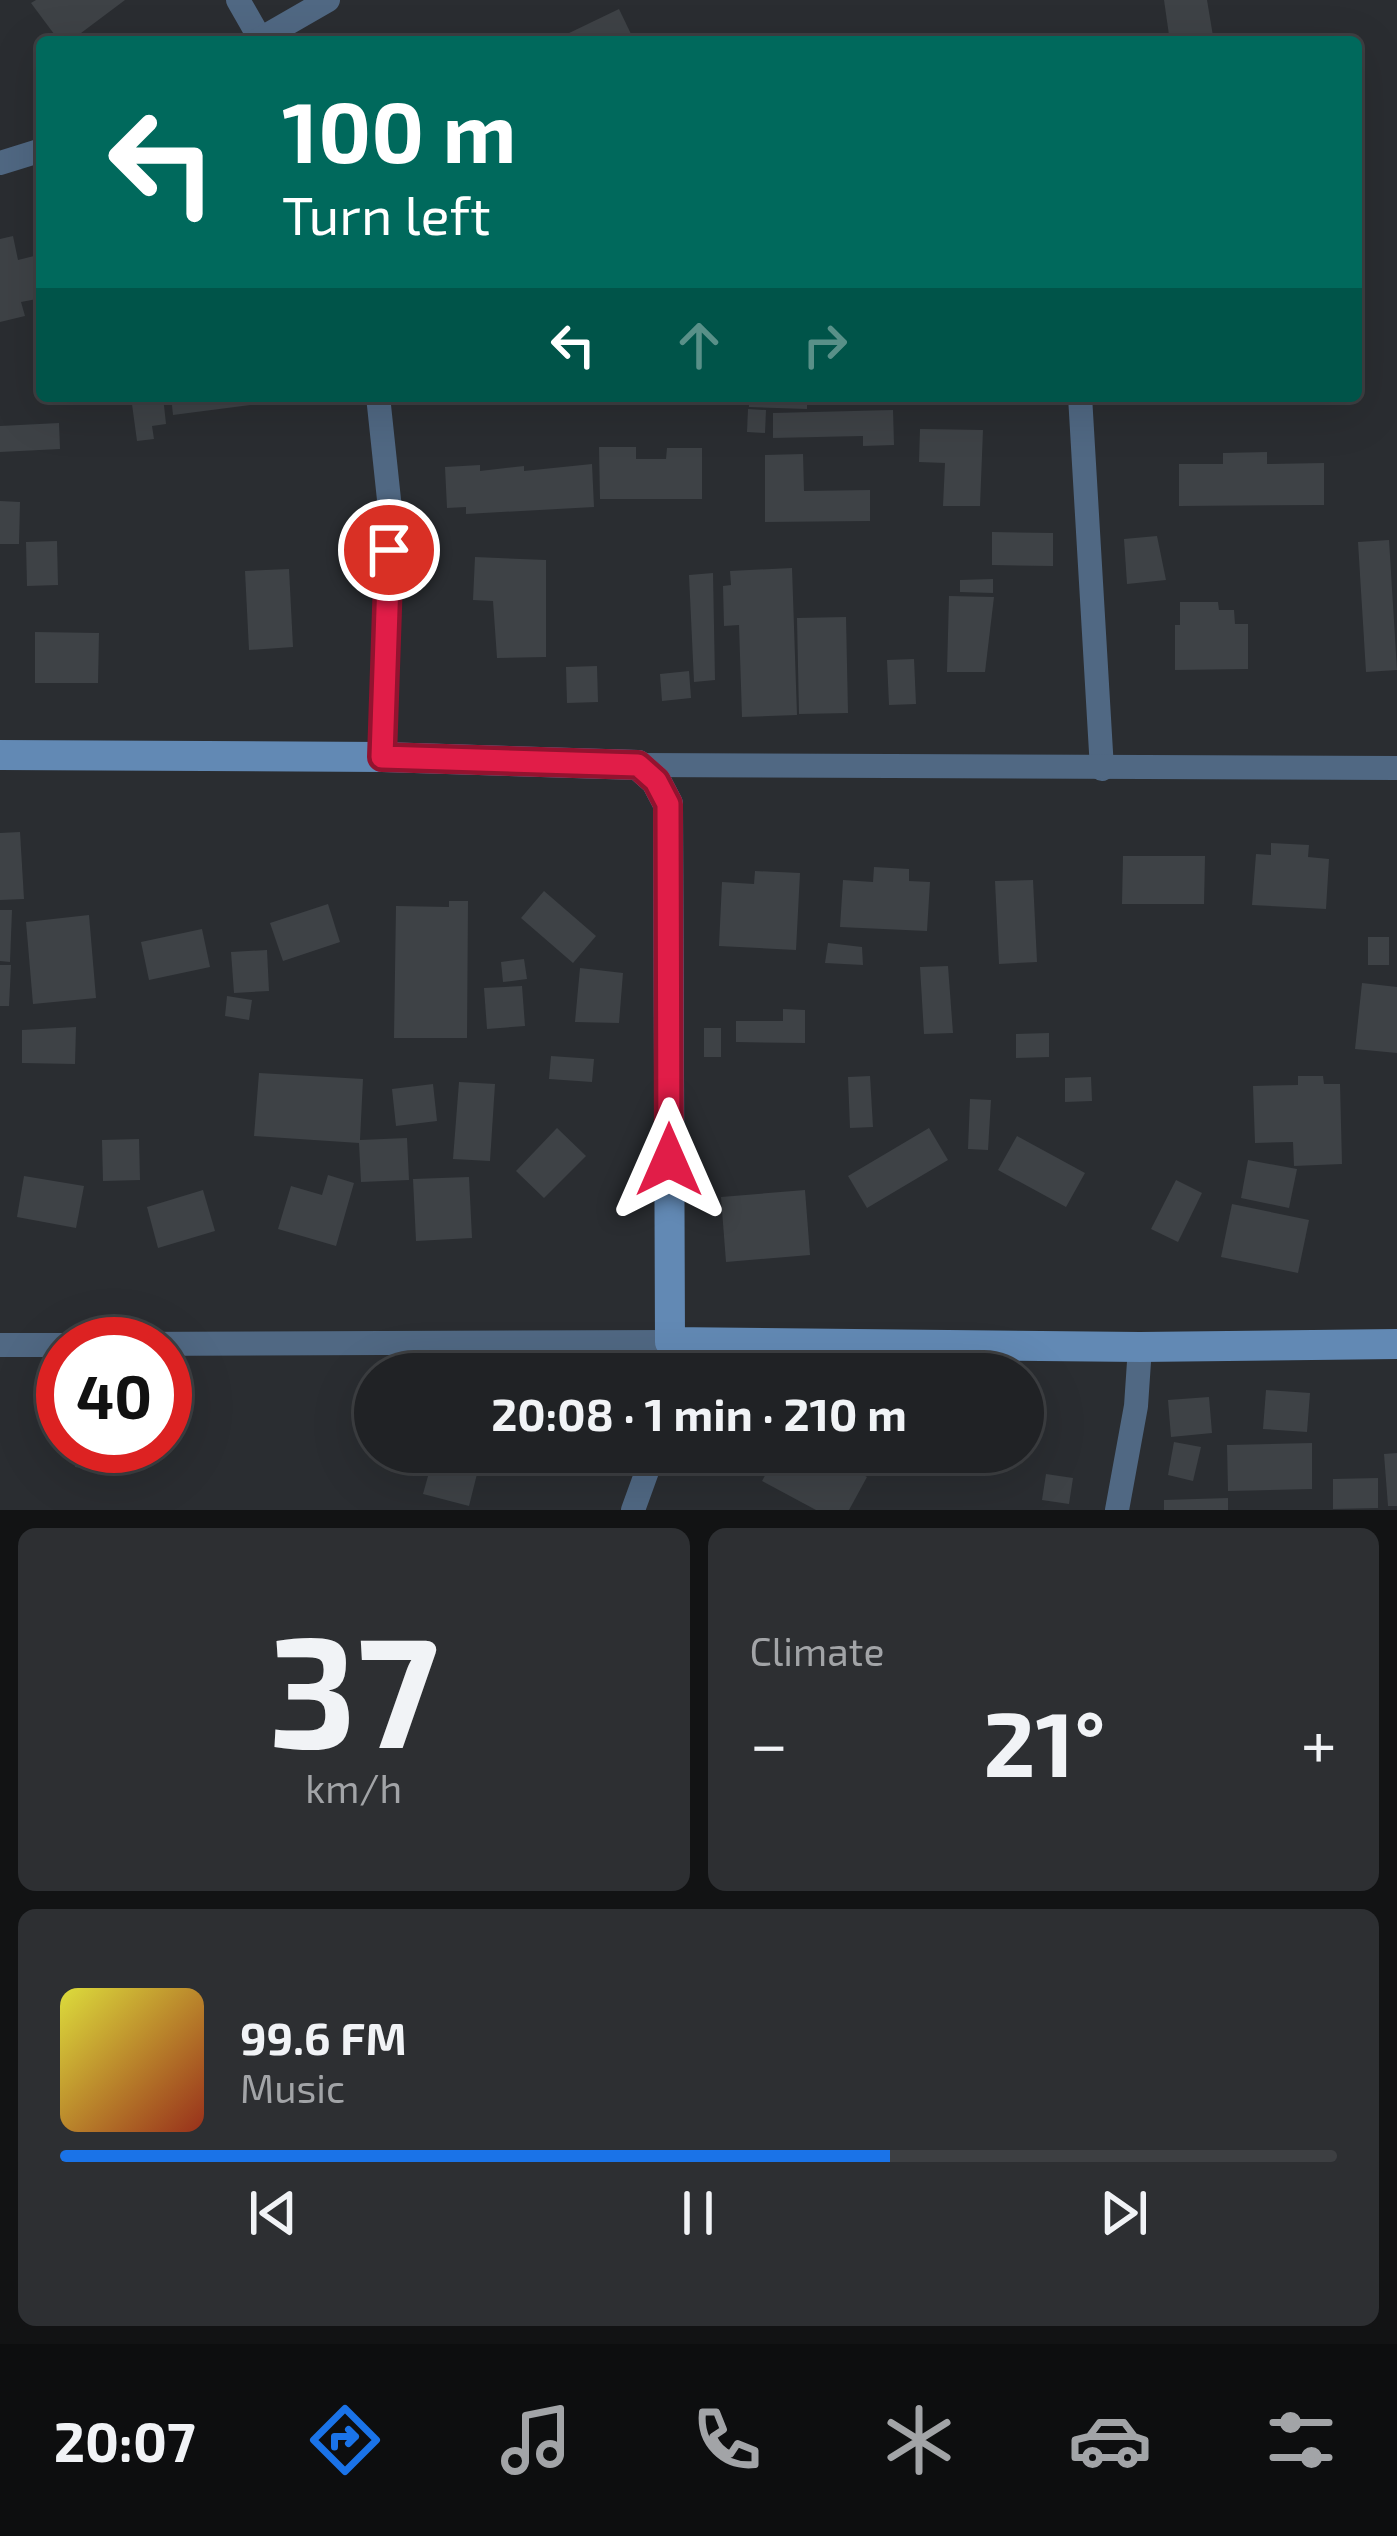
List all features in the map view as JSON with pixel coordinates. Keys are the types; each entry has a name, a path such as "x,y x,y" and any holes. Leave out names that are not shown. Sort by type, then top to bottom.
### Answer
{"street":[{"path":"238,0 256,36"},
{"path":"267,36 328,0"},
{"path":"0,163 36,151"},
{"path":"379,402 390,508 382,757"},
{"path":"1080,402 1102,769"},
{"path":"0,755 382,757 638,765 1397,768"},
{"path":"638,765 656,781 668,804 669,1353"},
{"path":"192,1344 1397,1344"},
{"path":"0,1345 36,1345"},
{"path":"1117,1510 1136,1406 1140,1347"},
{"path":"633,1510 646,1473"}],"building":[{"path":"125,0 77,36 56,36 31,3"},
{"path":"1164,0 1207,0 1213,36 1169,36"},
{"path":"619,9 631,34 628,36 565,35"},
{"path":"13,236 18,260 36,256 36,299 21,302 25,316 0,322 0,239"},
{"path":"132,402 164,402 166,424 152,426 154,439 137,441"},
{"path":"172,402 273,402 173,415"},
{"path":"749,402 807,402 807,409 749,407"},
{"path":"748,409 766,410 765,433 747,432"},
{"path":"893,410 894,445 863,446 863,436 773,438 773,413"},
{"path":"59,423 60,449 0,452 0,426"},
{"path":"920,429 983,430 980,506 943,506 945,463 919,462"},
{"path":"599,447 636,447 636,459 666,459 667,448 702,448 702,499 600,499"},
{"path":"1267,452 1267,464 1324,463 1324,505 1179,506 1179,464 1223,464 1223,453"},
{"path":"803,454 804,491 870,490 870,521 765,522 765,455"},
{"path":"592,464 594,507 466,514 466,507 447,508 445,467 480,465 480,471 524,466 524,471"},
{"path":"0,501 20,502 19,544 0,544"},
{"path":"992,532 1053,533 1053,566 992,565"},
{"path":"1157,536 1166,580 1127,584 1124,539"},
{"path":"1389,540 1397,670 1366,672 1358,542"},
{"path":"57,541 58,585 27,586 26,542"},
{"path":"475,557 546,560 546,657 497,658 493,601 473,600"},
{"path":"792,568 797,715 742,717 739,625 724,626 723,586 731,585 730,571"},
{"path":"289,569 293,647 249,650 245,571"},
{"path":"713,573 715,680 694,682 689,575"},
{"path":"993,579 993,593 960,592 960,580"},
{"path":"949,596 994,597 985,672 947,672"},
{"path":"1180,602 1218,602 1219,610 1234,610 1235,624 1248,624 1248,669 1175,670"},
{"path":"846,617 848,713 799,714 797,618"},
{"path":"35,632 99,633 98,683 35,683"},
{"path":"914,659 916,704 889,705 887,660"},
{"path":"597,666 598,702 567,703 566,667"},
{"path":"689,671 691,698 662,701 660,674"},
{"path":"20,832 24,899 0,900 0,833"},
{"path":"1271,843 1309,845 1308,857 1329,859 1326,909 1252,905 1256,854 1271,855"},
{"path":"1123,856 1205,856 1204,904 1122,904"},
{"path":"874,867 909,869 909,881 930,882 927,931 840,927 843,880 873,882"},
{"path":"755,871 800,873 796,950 719,946 722,882 754,884"},
{"path":"1033,880 1037,962 999,964 995,881"},
{"path":"544,891 596,936 573,963 521,918"},
{"path":"449,901 468,901 467,1038 394,1038 396,906 449,907"},
{"path":"328,904 340,942 283,961 270,923"},
{"path":"0,910 12,910 10,962 0,961"},
{"path":"89,915 96,998 33,1004 26,922"},
{"path":"202,929 210,967 149,980 141,942"},
{"path":"1368,937 1389,937 1389,965 1368,965"},
{"path":"828,943 862,947 863,965 825,963"},
{"path":"267,950 269,991 234,993 231,952"},
{"path":"524,959 527,979 503,982 501,962"},
{"path":"0,965 11,965 9,1006 0,1006"},
{"path":"948,966 953,1033 924,1034 920,967"},
{"path":"580,968 623,973 619,1023 575,1022"},
{"path":"1362,983 1397,987 1397,1053 1355,1049"},
{"path":"522,986 525,1026 487,1029 484,988"},
{"path":"227,996 252,1000 249,1020 225,1016"},
{"path":"783,1009 805,1010 805,1043 736,1042 736,1021 783,1021"},
{"path":"76,1027 75,1064 22,1063 22,1030"},
{"path":"704,1028 721,1028 721,1057 704,1057"},
{"path":"1049,1033 1049,1057 1016,1058 1016,1034"},
{"path":"551,1056 594,1059 592,1082 549,1079"},
{"path":"259,1073 363,1079 360,1140 407,1138 409,1180 361,1182 359,1143 254,1136"},
{"path":"870,1076 873,1127 850,1128 848,1077"},
{"path":"1298,1076 1323,1076 1324,1084 1340,1084 1342,1164 1294,1166 1293,1142 1255,1143 1253,1086 1298,1085"},
{"path":"1091,1077 1092,1101 1065,1102 1065,1078"},
{"path":"459,1082 495,1084 490,1161 453,1159"},
{"path":"433,1084 437,1121 396,1126 392,1089"},
{"path":"970,1099 991,1100 988,1150 968,1149"},
{"path":"557,1128 586,1156 544,1198 516,1171"},
{"path":"929,1128 948,1160 867,1208 848,1176"},
{"path":"1017,1136 1085,1173 1066,1207 998,1170"},
{"path":"139,1139 140,1180 103,1181 102,1140"},
{"path":"1248,1160 1297,1169 1289,1208 1241,1198"},
{"path":"328,1175 354,1183 336,1246 278,1229 291,1186 322,1195"},
{"path":"24,1176 84,1186 76,1228 17,1217"},
{"path":"469,1177 472,1238 416,1241 413,1179"},
{"path":"1176,1180 1202,1193 1178,1242 1151,1229"},
{"path":"203,1190 215,1231 158,1248 147,1207"},
{"path":"805,1190 810,1255 726,1262 721,1197"},
{"path":"1232,1204 1309,1220 1298,1273 1221,1257"},
{"path":"1266,1390 1310,1393 1307,1432 1263,1429"},
{"path":"1209,1397 1212,1433 1171,1437 1168,1400"},
{"path":"1174,1442 1201,1447 1193,1481 1168,1475"},
{"path":"1312,1443 1312,1489 1228,1491 1227,1445"},
{"path":"1397,1453 1397,1506 1388,1506 1384,1454"},
{"path":"429,1473 477,1473 469,1506 423,1494"},
{"path":"766,1473 860,1473 867,1477 849,1510 816,1510 762,1481"},
{"path":"1046,1474 1073,1478 1069,1504 1042,1500"},
{"path":"1378,1478 1378,1508 1333,1509 1333,1479"},
{"path":"1228,1498 1228,1510 1164,1510 1164,1500"}],"route":[{"path":"389,550 382,757 638,765 656,781 668,804 669,1160"}]}
